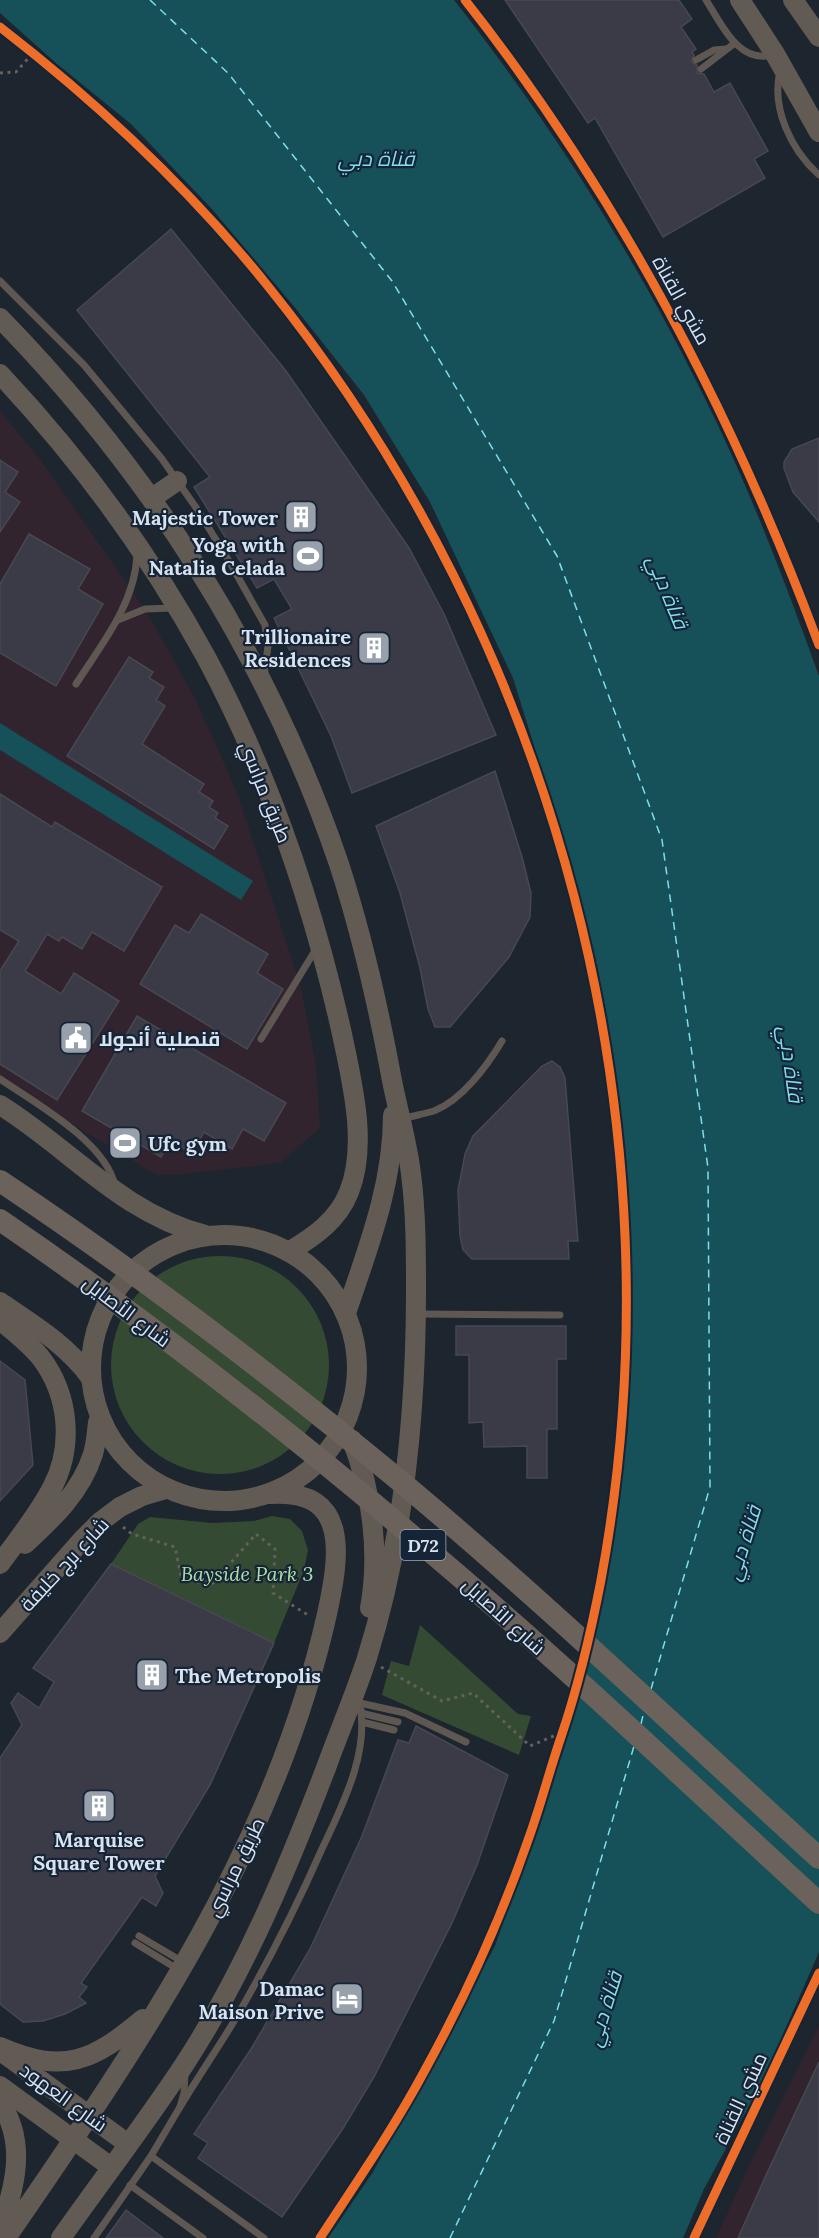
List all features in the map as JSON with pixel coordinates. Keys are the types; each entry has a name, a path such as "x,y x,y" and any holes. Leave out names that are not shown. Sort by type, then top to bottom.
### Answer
{"main road":[{"path":"740,0 819,132"},
{"path":"794,0 819,38"},
{"path":"0,318 73,396 153,498 202,572 263,681 302,766 340,868 370,973 391,1080 402,1119 414,1201 416,1314 413,1396 403,1496 387,1580 358,1693 267,1909 222,1998 183,2065 61,2238"},
{"name":"طريق مراسي","path":"0,374 68,451 137,547 177,608 206,657 258,769 288,845 320,943 352,1079 357,1124 354,1170 349,1191 339,1211 325,1228 290,1251"},
{"path":"153,498 177,481"},
{"path":"346,1313 387,1185 393,1133 391,1080"},
{"path":"0,1105 48,1138 117,1194 167,1223 205,1235 249,1236 290,1251 323,1278 346,1313 357,1349 357,1387 346,1423 327,1454 301,1478 270,1494 244,1501 218,1502 191,1498 166,1489 142,1474 122,1455 98,1422 91,1378 93,1345 99,1323 120,1284 144,1261 173,1244 205,1235"},
{"name":"شارع الأصايل","path":"0,1181 194,1320 389,1473 527,1592 819,1858"},
{"name":"شارع الأصايل","path":"0,1220 83,1278 269,1418 367,1498 508,1619 819,1903"},
{"path":"0,1302 58,1342 91,1378"},
{"path":"0,1320 26,1342 51,1373 64,1410 67,1429 59,1470 53,1487 0,1566"},
{"name":"شارع برج خليفة","path":"0,1566 46,1525 84,1478 94,1453 98,1422"},
{"path":"346,1423 359,1458 368,1493 373,1529 374,1566 371,1602 358,1693"},
{"name":"شارع برج خليفة","path":"0,1633 82,1540 110,1514 142,1496 166,1489"},
{"name":"طريق مراسي","path":"6,2238 89,2116 159,2006 218,1904 268,1798 301,1706 324,1625 337,1561 337,1544 334,1526 323,1509 308,1498 289,1493 270,1494"},
{"path":"0,2049 39,2060 81,2060 116,2042 159,2006"},
{"name":"شارع العهود","path":"0,2049 128,2144"},
{"name":"شارع العهود","path":"0,2086 111,2167"},
{"path":"0,2102 11,2123 17,2154 14,2182 0,2231"}],"lane":[{"path":"706,0 741,49 754,56 778,60 778,87 782,118 805,159 819,175"},
{"path":"701,69 735,43"},
{"path":"696,60 714,50 726,49"},
{"path":"0,281 84,365 124,411 177,481 224,552 261,615 268,646 263,681"},
{"path":"76,684 116,621 129,593 134,578 137,547"},
{"path":"116,621 145,609 177,608"},
{"path":"261,1039 320,943"},
{"path":"402,1119 436,1110 453,1099 477,1077 502,1041"},
{"path":"0,1079 49,1112 96,1151 111,1171 117,1194"},
{"path":"416,1314 560,1315"},
{"path":"94,2238 151,2156 235,2019 295,1908 338,1814 353,1774 362,1739 358,1693"},
{"path":"358,1693 466,1742"},
{"path":"361,1713 398,1722"},
{"path":"362,1722 394,1730"},
{"path":"139,1936 183,1967"},
{"path":"135,1943 183,1967"},
{"path":"180,2107 186,2079 183,2065"},
{"path":"151,2156 264,2238"},
{"path":"130,2185 203,2238"}],"path":[{"path":"25,46 42,60"},
{"path":"0,73 16,72 33,53"},
{"path":"110,1514 132,1534 175,1547 182,1581 213,1583 256,1534 275,1548 273,1593 324,1625"},
{"path":"366,1659 442,1701 473,1693 530,1746 563,1732"},
{"path":"560,1743 568,1718"},
{"path":"809,1995 817,1986 819,1974"}],"shaded area":[{"path":"0,411 39,458 146,611 195,698 236,790 301,987 316,1066 320,1128 280,1163 156,1175 0,1080"},
{"path":"819,2026 819,2238 716,2238 753,2157"}],"green space":[{"path":"231,1256 262,1264 281,1274 297,1288 311,1304 321,1323 329,1354 329,1376 321,1407 311,1426 297,1442 281,1456 262,1466 231,1474 209,1474 178,1466 159,1456 129,1426 119,1407 113,1386 111,1354 119,1323 129,1304 159,1274 178,1264 199,1258"},
{"name":"Bayside Park 3","path":"272,1516 290,1519 302,1531 308,1550 304,1570 274,1643 111,1564 138,1524 150,1517 212,1523 254,1521"},
{"path":"420,1625 518,1714 531,1716 519,1755 382,1695 391,1661 409,1666"}],"water":[{"name":"قناة دبي","path":"0,0 454,0 562,149 595,200 657,306 686,360 742,479 819,676 819,1952 763,2080 704,2189 683,2238 328,2238 373,2172 495,1946 565,1746 607,1560 628,1430 631,1232 619,1102 600,990 562,836 513,678 430,502 364,395 292,304 211,208 131,124 57,64 0,13"},
{"path":"0,723 253,881 241,900 0,750"}],"building":[{"path":"505,0 679,0 692,19 681,27 696,49 692,52 694,55 691,62 697,65 697,73 704,74 714,92 730,83 768,151 754,159 765,178 663,237 595,118 588,123"},
{"path":"171,229 286,371 409,548 444,614 496,735 352,793 331,736 274,618 292,609 274,579 257,588 194,487 210,477 77,310"},
{"path":"819,438 819,522 793,492 784,462 792,449"},
{"path":"0,460 18,472 5,492 20,502 0,532"},
{"path":"29,534 90,569 78,589 103,604 56,686 0,653 0,584"},
{"path":"129,657 153,672 149,678 164,687 156,700 165,706 142,744 204,784 199,792 213,801 209,807 218,813 215,818 228,826 214,849 67,756"},
{"path":"495,771 531,893 530,917 509,957 450,1027 435,1027 428,1009 420,968 400,893 376,826"},
{"path":"0,794 52,827 55,822 162,887 124,951 92,932 82,949 62,937 59,941 47,934 25,971 61,994 74,973 119,1001 57,1100 0,1064 0,971 19,941 0,930"},
{"path":"201,914 268,954 257,973 283,989 247,1049 140,984 175,925 189,933"},
{"name":"Ufc gym","path":"137,1016 286,1103 264,1141 243,1129 232,1149 204,1132 192,1153 170,1141 161,1157 82,1111"},
{"path":"552,1061 560,1067 565,1078 578,1241 568,1241 569,1259 472,1259 463,1250 460,1236 458,1190 465,1154 473,1136 542,1066"},
{"path":"456,1326 566,1326 566,1359 557,1359 557,1429 547,1429 547,1478 527,1478 527,1446 484,1447 483,1422 469,1423 469,1355 456,1355"},
{"path":"0,1361 25,1380 33,1465 0,1501"},
{"path":"111,1564 274,1643 210,1785 155,1876 163,1893 156,1906 142,1897 81,1983 87,1987 79,1997 86,2003 65,2014 43,2021 23,2022 0,2004 0,1758 22,1725 11,1703 18,1693 39,1708 54,1682 33,1668"},
{"name":"Damac Maison Prive","path":"416,1726 508,1775 477,1865 452,1923 374,2077 342,2130 282,2217 198,2158 208,2143 194,2134 251,2049 310,1949 362,1836 398,1740 409,1743"},
{"path":"819,2062 819,2238 738,2238 767,2173"},
{"path":"126,2210 163,2238 106,2238"}],"ferry route":[{"path":"150,0 228,73 392,281 557,556 662,840 708,1168 710,1487 651,1689"},
{"path":"641,1724 644,1711"},
{"path":"450,2238 554,2021 634,1746"}],"cycle path":[{"name":"مشي القناة","path":"465,0 521,74 573,150 622,228 667,309 710,391 749,474 819,645"},
{"path":"0,27 107,116 206,214 267,285 368,425 453,575 522,733 574,897 609,1065 625,1237 623,1409 601,1580 584,1659 532,1830 481,1958 454,2015 401,2113 320,2238"},
{"name":"مشي القناة","path":"694,2238 819,1973"}],"place":[{"name":"Majestic Tower","path":"301,517"},
{"name":"Yoga with Natalia Celada","path":"308,556"},
{"name":"Trillionaire Residences","path":"374,648"},
{"name":"قنصلية أنجولا","path":"76,1038"},
{"name":"Ufc gym","path":"125,1143"},
{"name":"The Metropolis","path":"152,1675"},
{"name":"Marquise Square Tower","path":"99,1806"},
{"name":"Damac Maison Prive","path":"347,1999"}]}
